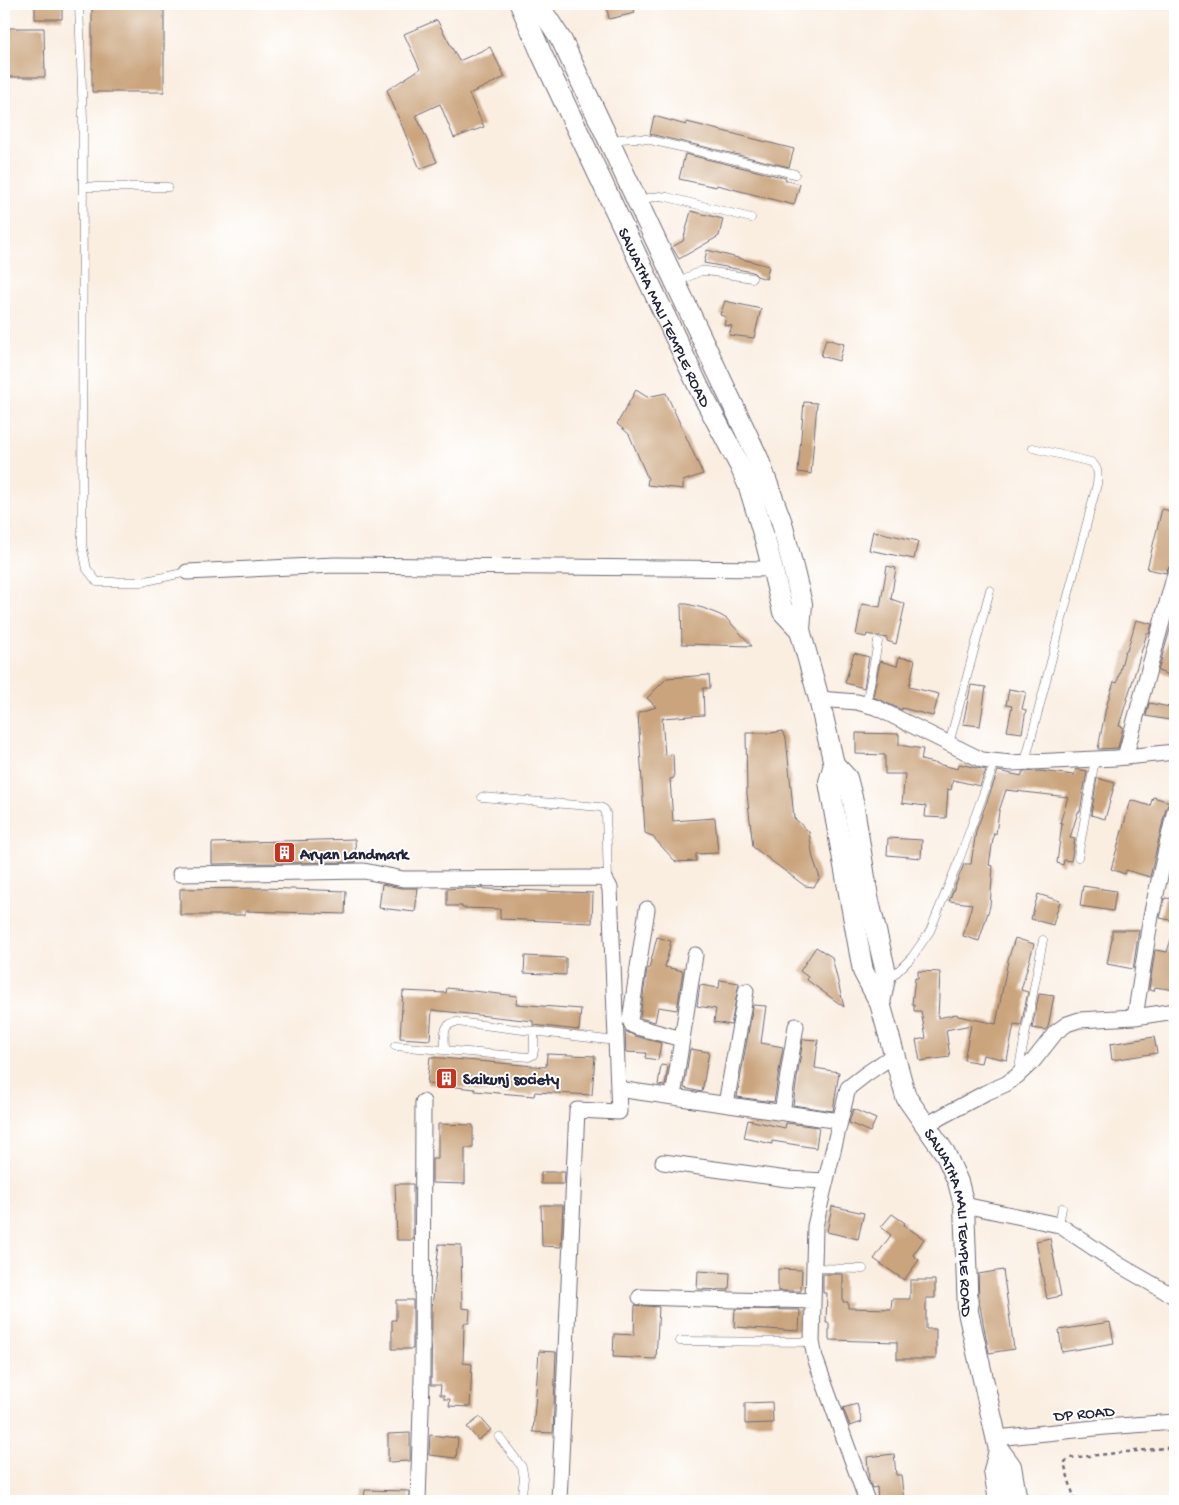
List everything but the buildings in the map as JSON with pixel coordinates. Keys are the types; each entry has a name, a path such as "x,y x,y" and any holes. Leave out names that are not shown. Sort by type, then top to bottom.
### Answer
{"street":[{"name":"SAWATHA MALI TEMPLE ROAD","path":"520,4 542,55 701,392 740,466 749,487 773,569 783,612 800,630"},
{"name":"SAWATHA MALI TEMPLE ROAD","path":"538,4 562,41 676,282 758,458 782,523 802,604 800,630 834,764 829,782 863,971 882,994 894,1056 906,1097 945,1153 958,1182 964,1205 968,1312 997,1444 994,1471 999,1501"},
{"path":"187,572 335,565 773,569"},
{"path":"1125,757 1175,574"},
{"path":"819,699 857,702 875,708 982,760 995,762 1095,759 1175,752"},
{"path":"1135,1017 1151,916 1175,810"},
{"path":"180,874 364,871 403,879 598,878 605,879 608,882 610,888 619,1112 577,1110 559,1501"},
{"path":"647,909 630,1020 632,1025 637,1027 682,1039"},
{"path":"673,1097 695,955"},
{"path":"726,1104 746,991"},
{"path":"926,1125 1006,1084 1034,1060 1056,1032 1067,1024 1079,1020 1135,1017 1175,1011"},
{"path":"782,1112 796,1026"},
{"path":"867,1501 815,1358 812,1342 815,1226 848,1088 894,1056"},
{"path":"618,1089 840,1121"},
{"path":"418,1501 422,1379 423,1102"},
{"path":"663,1162 787,1179 826,1181"},
{"path":"964,1205 1058,1225 1121,1266 1175,1297"},
{"path":"640,1297 767,1302 780,1300 813,1301"},
{"name":"DP ROAD","path":"997,1444 1105,1427 1175,1422"},
{"name":"SAWATHA MALI TEMPLE ROAD","path":"997,1444 1011,1466 1017,1501"}],"lane":[{"path":"79,4 83,120 82,544 87,569 97,582 142,582 187,572"},
{"path":"609,140 646,139 795,174"},
{"path":"83,187 168,186"},
{"path":"637,200 660,196 667,197 751,218"},
{"path":"676,282 706,270 752,278"},
{"path":"1025,762 1098,474 1096,466 1091,462 1033,448"},
{"path":"949,744 990,590"},
{"path":"866,705 878,642"},
{"path":"1078,857 1095,759"},
{"path":"882,994 930,931 959,860 995,762"},
{"path":"482,797 600,807 604,809 606,813 608,882"},
{"path":"1017,1076 1043,940"},
{"path":"445,1049 446,1027 452,1023 616,1040"},
{"path":"396,1046 529,1057 533,1055 534,1050 534,1031"},
{"path":"1058,1225 1062,1208"},
{"path":"813,1268 863,1269"},
{"path":"680,1340 812,1342"},
{"path":"499,1437 522,1467 524,1478 521,1501"}],"path":[{"path":"1075,1501 1064,1463 1069,1458 1175,1447"}],"place":[{"name":"Aryan Landmark","path":"284,853"},
{"name":"Saikunj society","path":"447,1078"}]}
